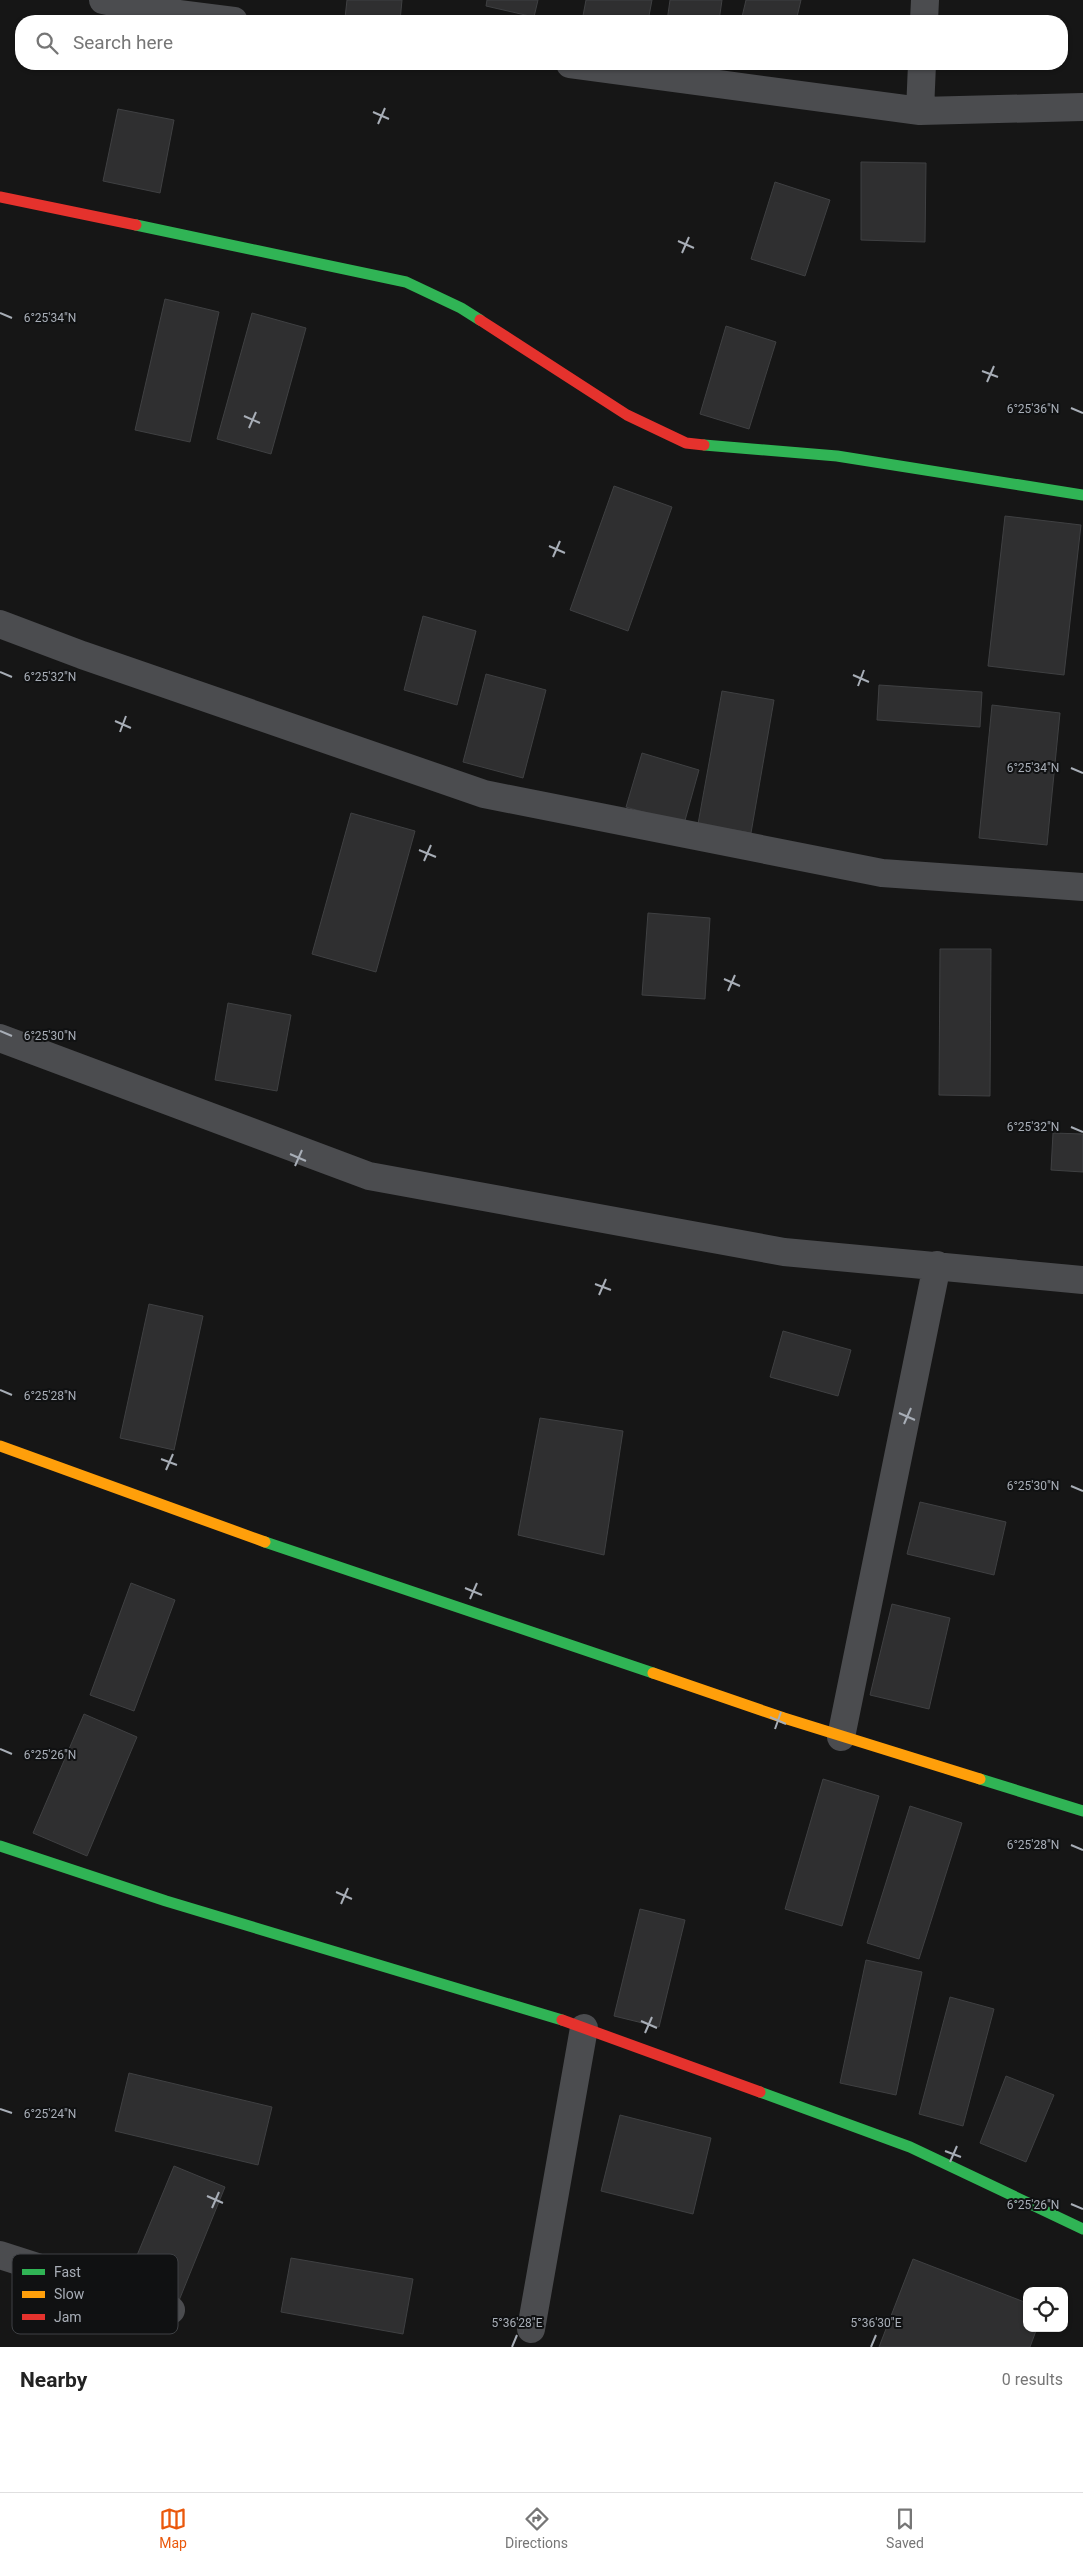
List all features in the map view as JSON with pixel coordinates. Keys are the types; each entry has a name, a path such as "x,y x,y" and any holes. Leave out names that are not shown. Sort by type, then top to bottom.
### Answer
{"street":[{"path":"103,0 156,12 182,15"},
{"path":"924,15 925,0"},
{"path":"615,70 920,111 1083,107"},
{"path":"920,111 922,70"},
{"path":"0,197 406,282 461,308 627,415 686,442 838,456 1083,495"},
{"path":"0,624 91,658 484,794 882,873 1083,887"},
{"path":"0,1038 370,1176 784,1252 1083,1280"},
{"path":"841,1737 937,1265"},
{"path":"0,1446 263,1541 841,1737 1083,1810"},
{"path":"0,1846 166,1901 540,2012 910,2147 1083,2229"},
{"path":"531,2329 584,2028"},
{"path":"0,2254 12,2258"}],"building":[{"path":"347,0 402,0 401,15 345,15"},
{"path":"487,0 538,0 534,15 525,15 486,6"},
{"path":"586,0 652,0 649,15 583,15"},
{"path":"670,0 722,0 720,15 668,15"},
{"path":"746,0 801,0 797,15 742,15"},
{"path":"118,109 174,120 160,193 103,181"},
{"path":"861,162 926,163 925,242 861,240"},
{"path":"775,182 830,200 805,276 751,259"},
{"path":"165,299 219,312 190,442 135,430"},
{"path":"252,313 306,328 271,454 217,439"},
{"path":"726,326 776,342 749,429 700,414"},
{"path":"614,486 672,507 628,631 570,610"},
{"path":"1005,516 1081,525 1064,675 988,666"},
{"path":"423,616 476,631 457,705 404,690"},
{"path":"486,674 546,690 523,778 463,762"},
{"path":"879,685 982,692 980,727 877,720"},
{"path":"722,691 774,700 751,833 698,824"},
{"path":"992,705 1060,713 1047,845 979,838"},
{"path":"642,753 699,770 684,824 626,807"},
{"path":"351,813 415,831 376,972 312,954"},
{"path":"648,913 710,918 705,999 642,995"},
{"path":"940,949 991,949 990,1096 939,1095"},
{"path":"228,1003 291,1015 277,1091 215,1080"},
{"path":"1053,1133 1083,1134 1083,1172 1051,1170"},
{"path":"149,1304 203,1316 174,1450 120,1438"},
{"path":"783,1331 851,1350 838,1396 770,1377"},
{"path":"540,1418 623,1431 604,1555 518,1535"},
{"path":"920,1502 1006,1522 994,1575 907,1554"},
{"path":"131,1583 175,1600 134,1711 90,1695"},
{"path":"892,1604 950,1618 929,1709 870,1695"},
{"path":"84,1714 137,1737 87,1856 33,1833"},
{"path":"823,1779 879,1796 842,1926 785,1909"},
{"path":"910,1806 962,1823 919,1959 867,1943"},
{"path":"640,1909 685,1920 659,2027 614,2016"},
{"path":"866,1960 922,1972 896,2095 840,2083"},
{"path":"950,1997 994,2009 963,2126 919,2114"},
{"path":"129,2073 272,2107 258,2165 115,2131"},
{"path":"1006,2076 1054,2095 1026,2162 980,2143"},
{"path":"620,2115 711,2138 693,2214 601,2191"},
{"path":"174,2166 225,2187 178,2303 178,2254 138,2254"},
{"path":"291,2258 413,2279 403,2334 281,2312"},
{"path":"913,2259 1023,2301 1023,2332 1036,2332 1030,2347 879,2347"}],"traffic: fast":[{"path":"136,225 406,282 461,308 480,320"},
{"path":"704,445 837,456 1083,495"},
{"path":"265,1542 653,1673"},
{"path":"980,1779 1083,1811"},
{"path":"0,1846 166,1901 562,2020"},
{"path":"760,2092 910,2147 1083,2229"}],"traffic: slow":[{"path":"0,1446 265,1542"},
{"path":"653,1673 784,1718 980,1779"}],"traffic: jam":[{"path":"0,197 136,225"},
{"path":"480,320 627,415 686,443 704,445"},
{"path":"562,2020 760,2092"}]}
